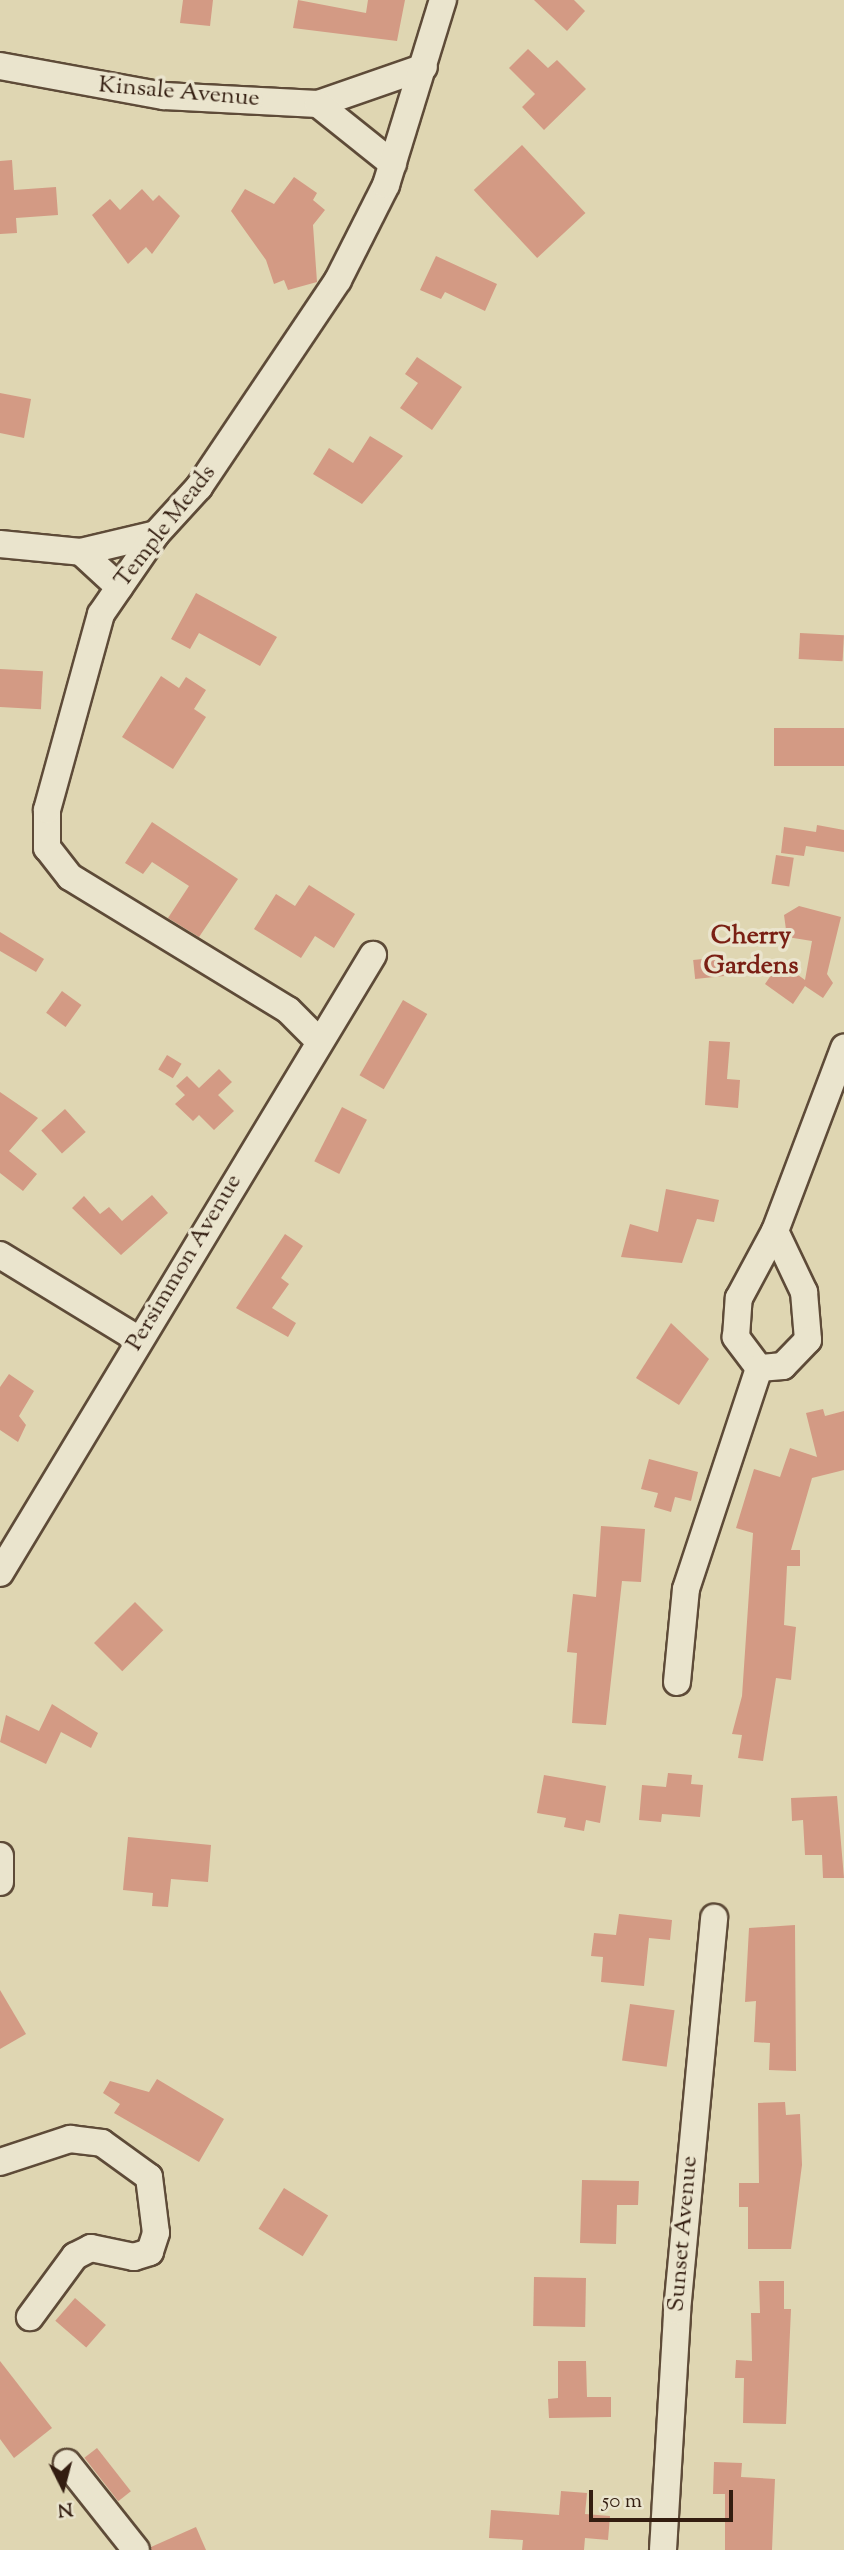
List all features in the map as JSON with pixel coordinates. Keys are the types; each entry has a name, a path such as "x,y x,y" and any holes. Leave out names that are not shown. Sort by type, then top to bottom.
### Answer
{"street":[{"name":"Temple Meads","path":"318,1040 288,1010 96,897 70,877 47,848 47,810 101,614 156,534 199,487 286,364 338,280 393,164 443,0"},
{"name":"Kinsale Avenue","path":"0,66 164,96 318,104 424,67"},
{"path":"318,104 393,164"},
{"path":"0,544 81,552 156,534"},
{"path":"81,552 119,587"},
{"name":"Persimmon Avenue","path":"0,1573 318,1040 373,955"},
{"path":"775,1231 804,1292 808,1340 783,1366 759,1368 743,1353 736,1319 745,1278 775,1231 844,1048"},
{"path":"0,1255 139,1340"},
{"path":"677,1682 686,1589 759,1368"},
{"path":"0,1856 0,1882"},
{"name":"Sunset Avenue","path":"663,2550 677,2311 714,1918"},
{"path":"0,2162 70,2139 102,2143 149,2177 156,2233 150,2252 134,2257 91,2248 75,2256 30,2318"},
{"path":"67,2463 136,2550"}],"building":[{"path":"183,0 213,0 210,26 180,23"},
{"path":"298,0 366,13 368,0 405,0 397,41 293,28"},
{"path":"534,0 574,0 585,11 567,31"},
{"path":"528,49 548,68 557,60 586,89 544,130 522,107 535,94 509,68"},
{"path":"522,145 585,213 537,258 474,190"},
{"path":"12,160 14,190 56,187 58,215 16,218 17,233 0,234 0,161"},
{"path":"294,177 317,193 313,200 325,210 313,225 317,282 288,290 284,280 274,284 266,260 231,211 245,189 274,204"},
{"path":"142,189 153,201 159,195 180,216 152,254 146,247 128,264 92,215 110,199 120,210"},
{"path":"436,256 497,284 485,311 445,292 441,299 420,290"},
{"path":"417,357 462,387 432,430 400,408 418,383 405,374"},
{"path":"0,393 31,399 24,438 0,433"},
{"path":"370,436 403,456 362,504 313,474 329,448 353,463"},
{"path":"196,593 277,637 260,666 199,633 190,649 171,639"},
{"path":"800,633 844,635 843,661 799,659"},
{"path":"0,669 43,671 41,709 0,707"},
{"path":"161,676 179,688 186,677 206,690 194,709 206,717 173,769 122,737"},
{"path":"774,728 844,728 844,766 774,766"},
{"path":"152,822 238,879 199,937 168,918 189,886 152,862 143,874 125,863"},
{"path":"817,825 844,830 844,852 806,846 804,856 781,853 784,827 816,832"},
{"path":"776,855 794,858 789,886 771,884"},
{"path":"309,885 355,914 334,948 315,936 301,958 254,929 276,894 295,906"},
{"path":"799,906 841,917 827,974 833,983 823,998 805,986 793,1004 765,984 780,962 805,980 812,941 787,937 784,915"},
{"path":"0,932 44,959 36,972 0,951"},
{"path":"722,957 724,976 695,979 693,960"},
{"path":"62,991 81,1005 66,1027 46,1013"},
{"path":"403,1000 427,1014 384,1089 360,1075"},
{"path":"709,1041 730,1042 727,1079 740,1080 738,1108 705,1105"},
{"path":"167,1055 182,1064 173,1078 158,1070"},
{"path":"219,1069 232,1082 218,1095 234,1111 214,1130 199,1115 193,1121 175,1104 185,1095 176,1086 187,1076 199,1088"},
{"path":"0,1092 38,1118 9,1151 37,1174 23,1191 0,1173"},
{"path":"342,1107 367,1120 339,1174 314,1161"},
{"path":"65,1109 86,1132 62,1153 41,1130"},
{"path":"666,1189 719,1200 714,1222 697,1219 682,1263 621,1257 630,1224 658,1232"},
{"path":"152,1195 168,1213 121,1255 72,1208 84,1196 100,1214 109,1207 122,1221"},
{"path":"285,1234 303,1246 281,1278 289,1284 272,1308 296,1323 288,1337 236,1308"},
{"path":"671,1323 709,1359 679,1405 636,1378"},
{"path":"9,1374 34,1391 19,1416 26,1425 18,1442 0,1430 0,1387"},
{"path":"823,1409 825,1416 844,1411 844,1470 812,1478 791,1550 800,1550 800,1566 787,1566 784,1625 796,1627 791,1680 776,1678 763,1761 738,1758 742,1735 732,1734 742,1696 753,1533 736,1528 754,1469 780,1477 790,1448 817,1457 806,1413"},
{"path":"649,1459 698,1472 691,1501 675,1497 671,1512 654,1507 658,1493 641,1489"},
{"path":"601,1526 645,1529 641,1582 622,1581 606,1725 572,1723 577,1653 567,1652 573,1594 596,1597"},
{"path":"135,1602 163,1630 122,1671 94,1643"},
{"path":"52,1704 98,1733 91,1748 61,1732 46,1764 0,1742 6,1715 39,1731"},
{"path":"668,1773 692,1775 691,1784 703,1785 700,1817 662,1814 661,1822 639,1820 642,1785 666,1787"},
{"path":"544,1775 606,1786 600,1823 586,1820 584,1831 564,1827 566,1818 537,1813"},
{"path":"837,1796 844,1878 823,1878 822,1855 805,1855 803,1820 792,1821 791,1798"},
{"path":"128,1837 211,1845 208,1882 171,1879 168,1907 152,1906 153,1893 123,1890"},
{"path":"619,1914 672,1920 670,1940 649,1938 644,1986 601,1982 603,1957 591,1956 594,1933 616,1935"},
{"path":"795,1925 796,2071 769,2070 770,2043 754,2042 756,2001 745,2002 749,1928"},
{"path":"0,1990 26,2034 0,2049"},
{"path":"630,2004 675,2010 667,2067 622,2060"},
{"path":"157,2079 224,2119 199,2162 114,2113 120,2104 103,2093 110,2081 149,2092"},
{"path":"785,2102 786,2115 800,2114 802,2165 791,2249 748,2249 748,2207 739,2207 739,2183 759,2183 758,2103"},
{"path":"582,2180 639,2181 638,2205 617,2205 616,2244 580,2243"},
{"path":"284,2188 328,2216 303,2256 259,2229"},
{"path":"534,2277 586,2278 585,2327 533,2326"},
{"path":"759,2281 784,2281 784,2309 791,2309 786,2424 743,2423 744,2378 735,2378 736,2360 752,2361 751,2313 760,2313"},
{"path":"75,2298 106,2325 86,2348 55,2321"},
{"path":"0,2361 52,2428 14,2458 0,2439"},
{"path":"558,2361 586,2361 587,2397 611,2397 611,2417 549,2418 548,2399 558,2398"},
{"path":"97,2448 131,2491 118,2501 84,2458"},
{"path":"714,2462 742,2463 741,2477 775,2479 772,2550 725,2550 725,2494 713,2494"},
{"path":"561,2491 587,2493 585,2514 610,2516 608,2540 585,2538 584,2550 522,2550 523,2540 489,2538 491,2510 559,2515"},
{"path":"196,2527 206,2550 151,2550 151,2547"}],"district":[{"name":"Cherry Gardens","path":"751,952"}]}
